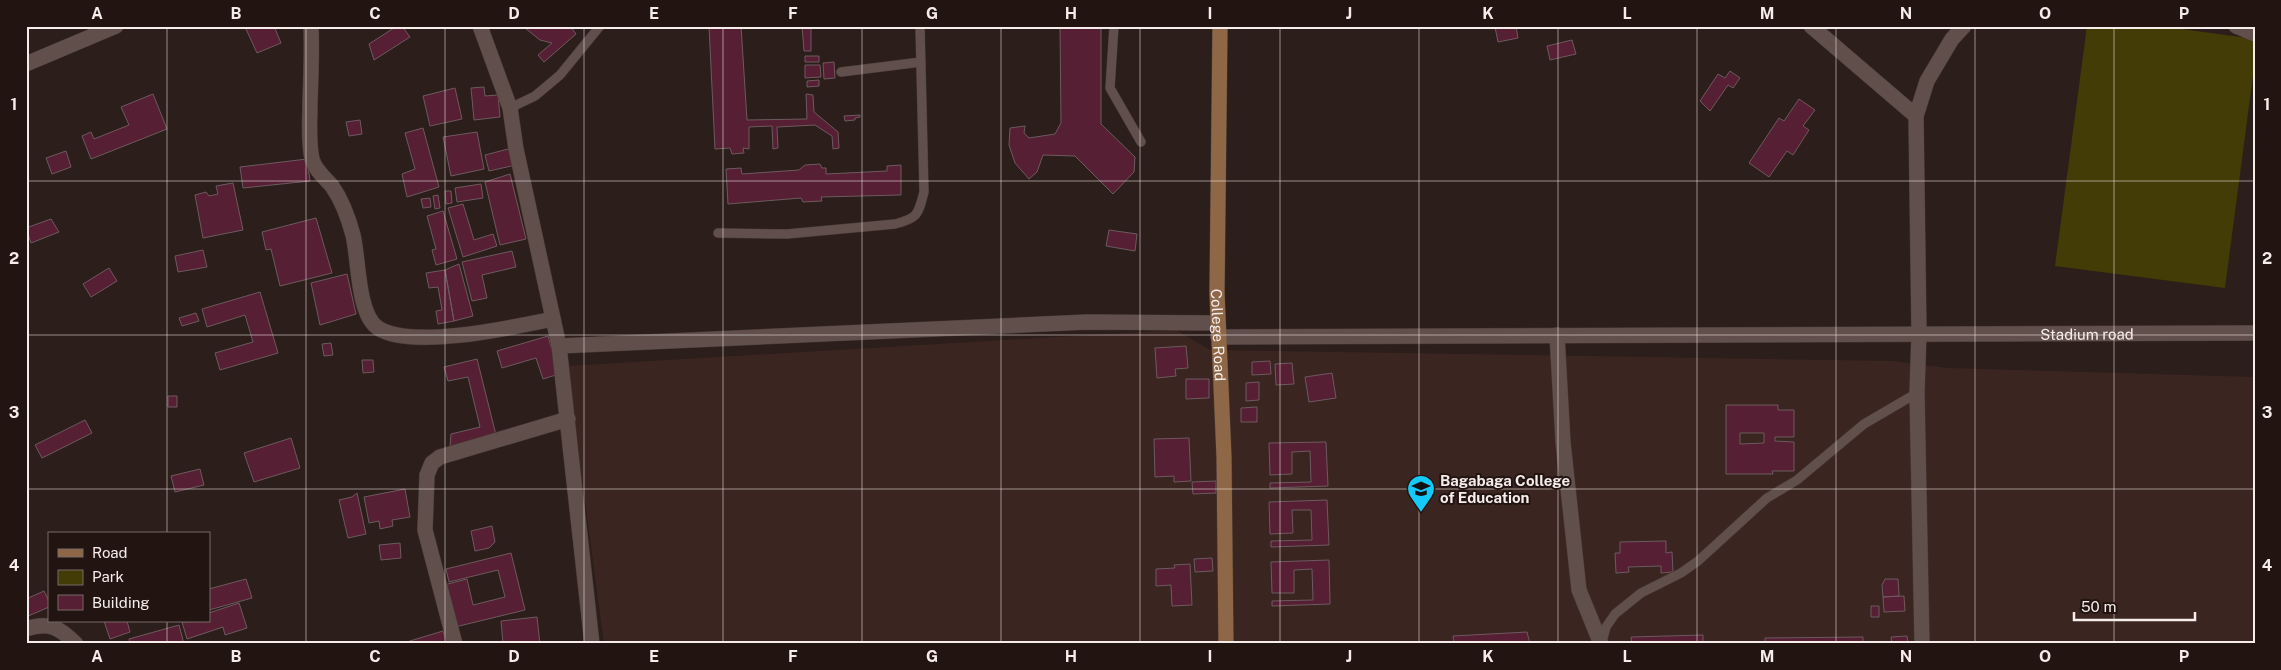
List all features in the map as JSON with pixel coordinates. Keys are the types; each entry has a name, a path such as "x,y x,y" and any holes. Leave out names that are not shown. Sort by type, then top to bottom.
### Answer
{"street":[{"path":"26,64 116,26"},
{"path":"311,26 309,138 313,161 320,174 333,188 343,209 352,235 365,312 377,327 393,335 448,337 553,319"},
{"path":"480,26 510,108 516,149 559,346 592,644"},
{"name":"College Road","path":"1220,26 1218,330 1224,457 1226,644"},
{"path":"1811,26 1916,116"},
{"path":"1922,644 1917,393 1919,333 1916,116 1926,81 1952,39 1964,26"},
{"path":"2236,26 2255,34"},
{"name":"Stadium road","path":"559,346 1087,322 1218,330 1557,335 2255,333"},
{"path":"1557,335 1563,442 1579,590 1601,644"},
{"path":"454,644 425,530 427,475 432,463 440,457 568,419"},
{"path":"26,629 40,624 50,626 63,631 76,644"}],"lane":[{"path":"510,108 535,96 560,75 600,26"},
{"path":"718,233 787,234 887,226 912,220 919,210 924,192 920,26"},
{"path":"1114,26 1110,88 1141,142"},
{"path":"841,72 921,62"},
{"path":"1601,644 1606,627 1614,614 1641,593 1682,573 1768,498 1797,480 1864,424 1917,393"}],"shaded area":[{"name":"Bagabaga College of Education","path":"1176,330 1210,350 1893,361 1948,368 2255,377 2255,644 604,644 567,366"}],"green space":[{"path":"2087,26 2159,26 2255,39 2255,60 2225,288 2055,266"}],"building":[{"path":"254,26 274,26 281,43 257,53 246,29"},
{"path":"397,26 402,26 410,37 374,60 369,44"},
{"path":"526,26 570,26 576,34 544,62 538,55 552,43 540,40 525,28"},
{"path":"709,26 741,26 747,120 807,119 806,94 813,95 814,112 838,132 839,148 833,149 832,136 815,125 777,127 778,148 773,149 772,126 749,127 749,149 743,148 744,153 732,154 730,148 715,149"},
{"path":"802,26 811,26 811,51 804,51"},
{"path":"1060,26 1101,26 1101,124 1135,157 1134,172 1113,194 1075,156 1043,155 1037,172 1029,179 1015,163 1009,145 1010,128 1025,126 1024,133 1029,138 1055,134 1061,123"},
{"path":"1516,26 1518,38 1498,42 1495,27"},
{"path":"1572,40 1576,54 1550,60 1547,46"},
{"path":"805,56 819,56 819,62 805,62"},
{"path":"834,62 835,78 824,79 823,63"},
{"path":"805,65 820,65 821,77 805,78"},
{"path":"1730,71 1740,78 1733,88 1728,85 1710,111 1700,101 1718,74 1725,78"},
{"path":"819,80 819,86 807,87 807,81"},
{"path":"484,87 485,96 498,95 500,117 474,120 471,88"},
{"path":"455,88 462,119 430,126 423,96"},
{"path":"153,94 167,129 91,159 82,136 91,132 94,139 129,125 121,107"},
{"path":"1799,99 1815,110 1803,126 1809,130 1793,155 1787,151 1769,177 1749,163 1779,118 1784,121"},
{"path":"860,115 855,120 845,121 844,116"},
{"path":"360,120 362,134 349,136 346,122"},
{"path":"423,128 439,187 407,197 402,174 415,169 405,133"},
{"path":"477,132 484,169 451,176 443,137"},
{"path":"512,148 516,165 489,171 485,155"},
{"path":"66,151 71,167 52,174 46,158"},
{"path":"307,159 310,181 243,188 240,167"},
{"path":"820,164 822,168 826,168 826,174 887,171 887,166 901,165 901,195 821,197 822,201 803,202 801,198 728,204 726,169 741,168 742,174 799,170 805,165"},
{"path":"510,174 526,239 500,245 485,182"},
{"path":"233,183 243,230 203,238 195,195 206,192 209,196 218,194 216,186"},
{"path":"481,184 483,198 457,202 455,188"},
{"path":"445,191 451,191 452,203 446,204"},
{"path":"438,195 440,208 435,209 433,196"},
{"path":"430,198 431,207 423,208 421,199"},
{"path":"463,204 474,240 493,234 497,246 463,257 448,208"},
{"path":"443,211 457,259 436,265 432,250 436,249 427,216"},
{"path":"316,218 332,273 280,286 271,249 266,250 262,232"},
{"path":"51,219 59,232 31,243 26,228"},
{"path":"1109,230 1137,234 1135,251 1106,246"},
{"path":"203,250 207,267 178,272 175,256"},
{"path":"512,251 516,267 482,275 487,298 472,301 462,262"},
{"path":"459,264 473,316 454,321 445,270"},
{"path":"109,268 117,281 91,297 83,284"},
{"path":"445,270 454,321 438,324 436,311 442,310 438,287 429,288 426,273"},
{"path":"347,274 356,314 320,325 311,283"},
{"path":"260,292 278,353 220,370 215,353 253,342 245,315 207,327 202,309"},
{"path":"196,313 199,321 182,326 179,318"},
{"path":"548,336 559,374 543,379 536,358 502,368 497,351"},
{"path":"331,343 333,355 324,356 322,344"},
{"path":"1186,346 1188,368 1175,369 1176,376 1157,378 1155,348"},
{"path":"477,359 496,435 450,447 451,434 480,427 468,377 448,381 444,367"},
{"path":"362,360 373,360 374,372 363,373"},
{"path":"1270,361 1271,374 1252,375 1252,362"},
{"path":"1292,363 1294,384 1276,385 1275,364"},
{"path":"1332,373 1336,398 1309,402 1305,377"},
{"path":"1186,379 1209,379 1209,398 1186,399"},
{"path":"1259,382 1259,400 1246,401 1246,383"},
{"path":"168,396 177,396 177,407 168,407"},
{"path":"1726,405 1778,405 1778,410 1794,410 1794,437 1775,437 1775,441 1794,442 1794,471 1772,471 1773,474 1726,474","holes":["1740,433 1764,433 1764,443 1740,444"]},
{"path":"1257,407 1257,422 1241,422 1241,408"},
{"path":"85,420 92,433 42,458 35,445"},
{"path":"291,438 300,468 254,482 244,453"},
{"path":"1189,438 1191,481 1174,482 1174,476 1155,477 1154,439"},
{"path":"1326,442 1328,486 1270,488 1270,483 1311,482 1310,451 1292,452 1292,474 1270,475 1269,443"},
{"path":"200,469 204,485 175,492 171,476"},
{"path":"1216,481 1216,493 1193,494 1192,482"},
{"path":"405,489 410,517 392,520 393,526 380,529 379,521 369,523 364,497"},
{"path":"357,493 366,534 348,538 339,500 352,497"},
{"path":"1327,500 1329,545 1271,547 1271,541 1312,540 1311,510 1292,510 1293,533 1270,534 1269,502"},
{"path":"492,526 495,542 489,548 475,551 471,531"},
{"path":"1666,541 1666,553 1672,552 1673,572 1661,573 1661,566 1628,567 1629,572 1616,573 1615,553 1620,553 1620,542"},
{"path":"400,543 401,558 381,560 379,545"},
{"path":"511,553 525,610 455,627 444,585 467,579 473,605 505,597 498,570 449,582 446,569"},
{"path":"1212,558 1213,571 1195,572 1194,559"},
{"path":"1329,560 1330,604 1272,606 1272,601 1313,600 1312,569 1294,570 1294,593 1272,593 1271,562"},
{"path":"1190,564 1192,605 1172,606 1171,585 1156,586 1156,569 1175,568 1174,565"},
{"path":"246,579 252,598 210,610 210,589"},
{"path":"1885,579 1898,579 1899,596 1883,597 1882,585"},
{"path":"44,591 48,599 48,607 26,617 26,599"},
{"path":"1904,596 1905,611 1884,612 1883,597"},
{"path":"239,603 247,628 225,635 223,627 187,639 182,622 210,622 210,613"},
{"path":"1871,606 1879,606 1879,617 1871,617"},
{"path":"537,617 540,644 503,644 501,621"},
{"path":"104,622 127,622 130,632 110,639"},
{"path":"179,625 184,644 130,644 129,639"},
{"path":"443,631 447,644 400,644"},
{"path":"1527,632 1530,644 1454,644 1453,636"},
{"path":"1703,635 1703,644 1632,644 1631,637"},
{"path":"1907,636 1908,644 1892,644 1891,637"},
{"path":"1863,637 1863,644 1765,644 1765,638"}],"place":[{"name":"Bagabaga College of Education","path":"1421,513"}]}
